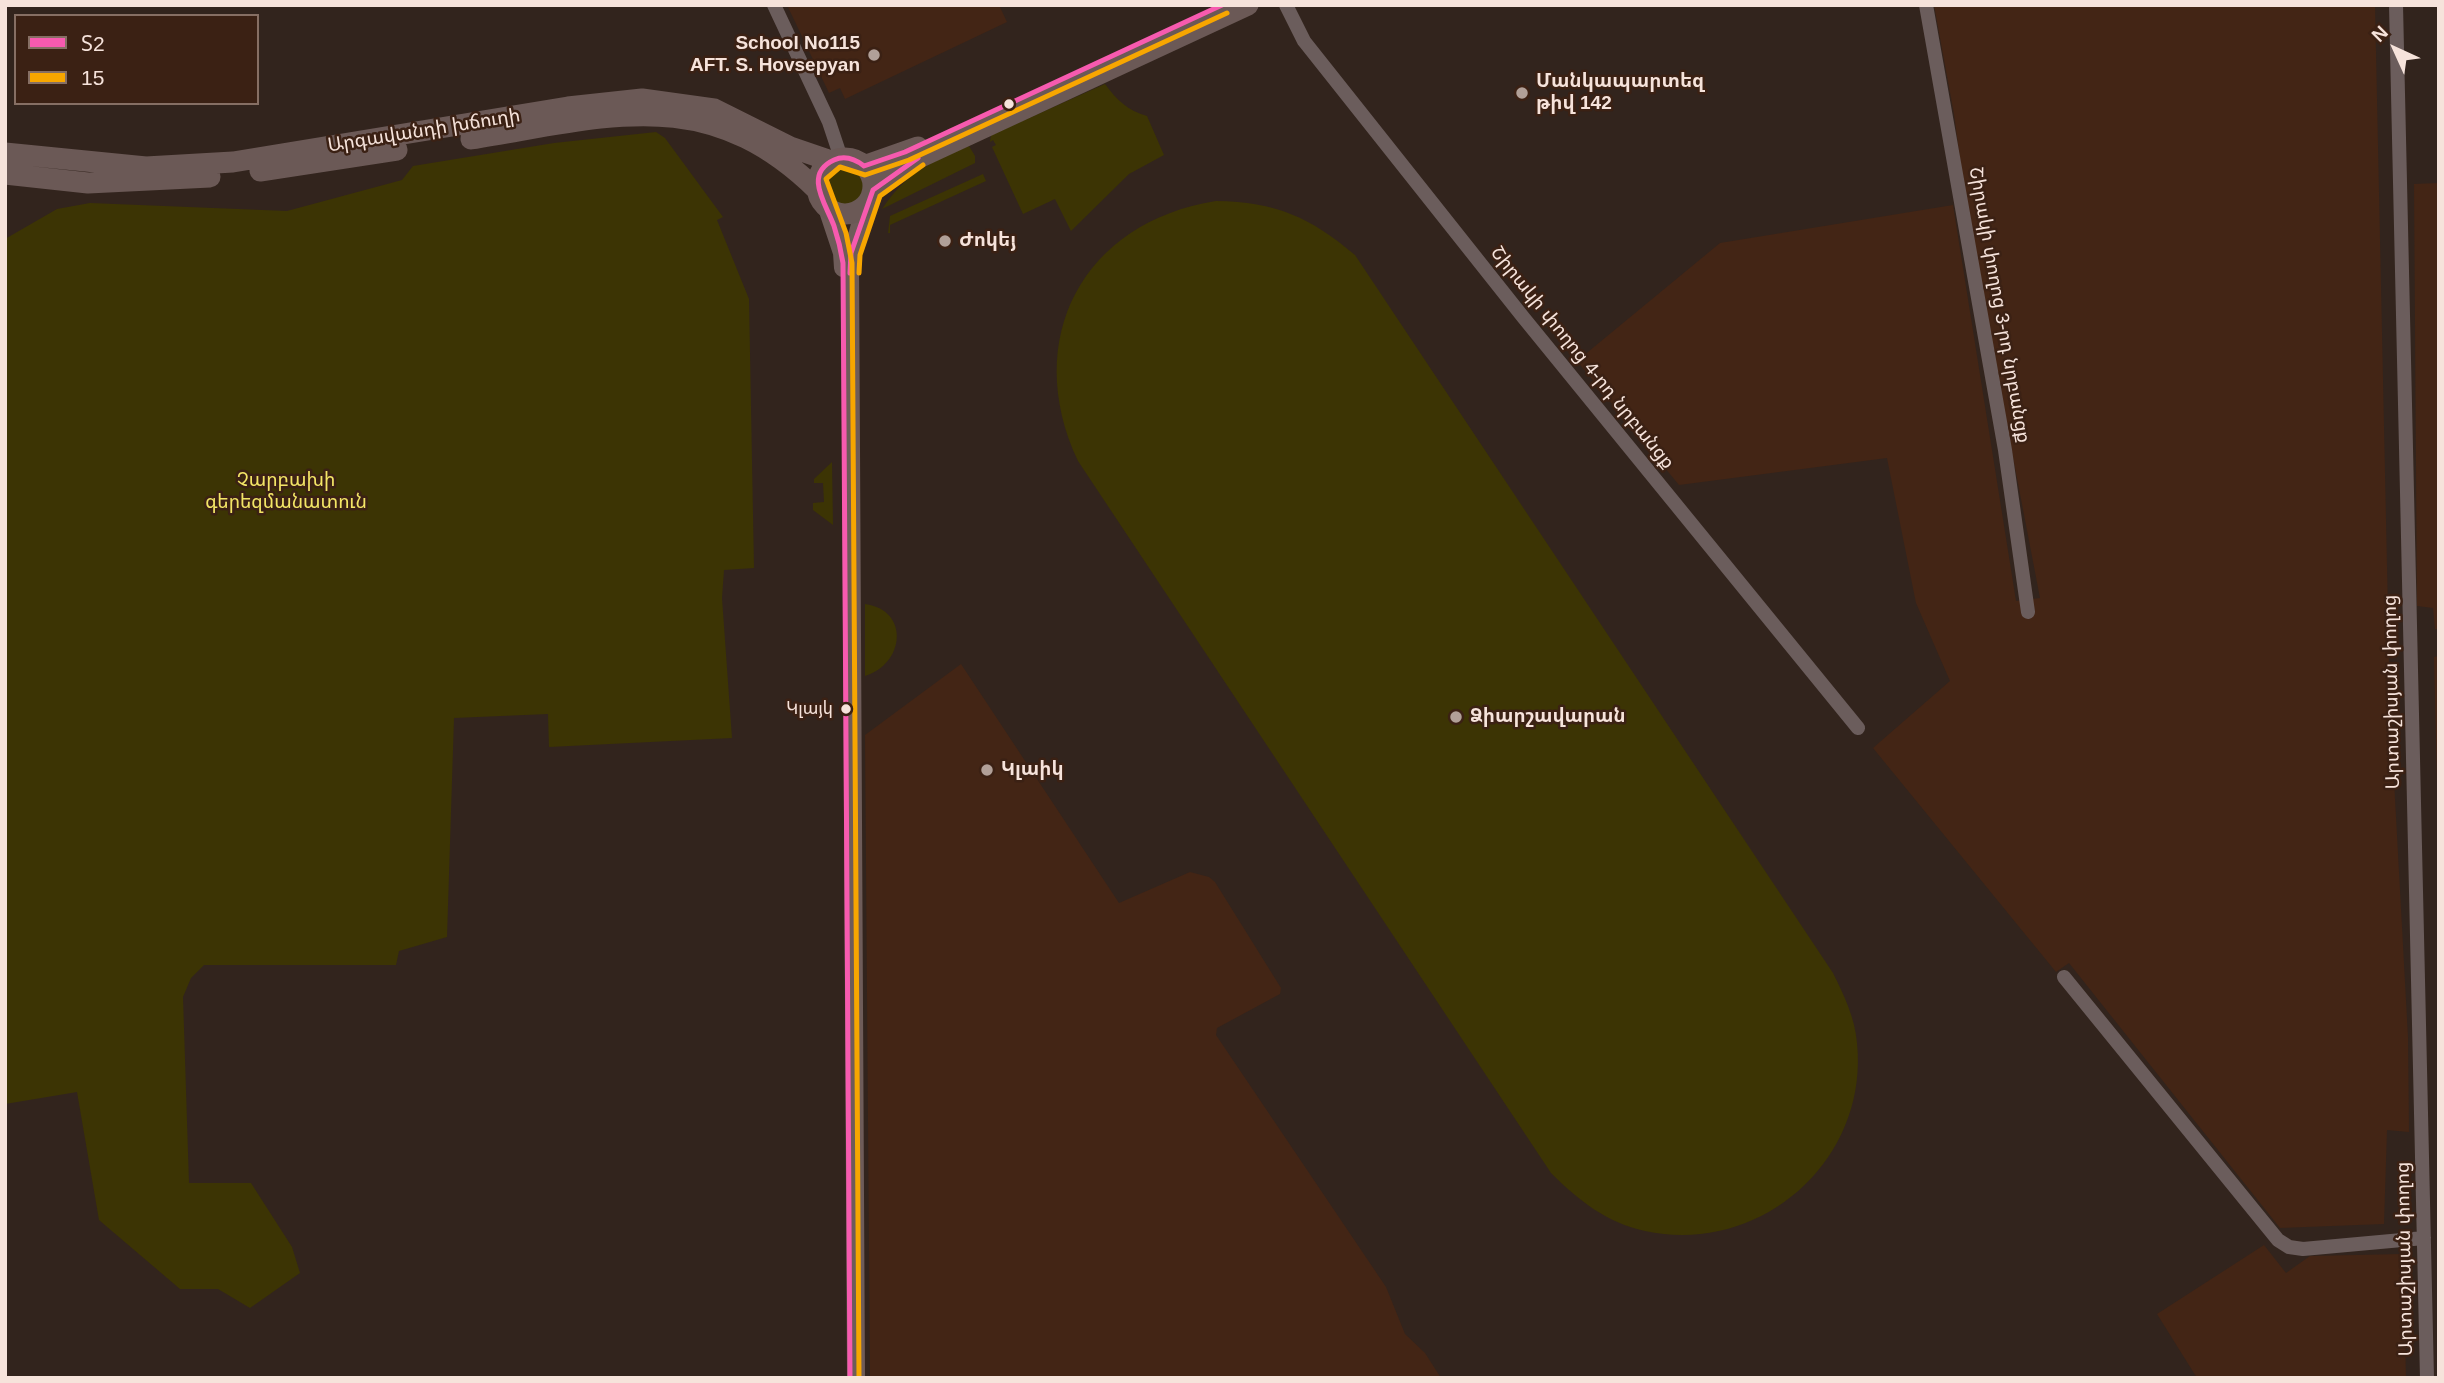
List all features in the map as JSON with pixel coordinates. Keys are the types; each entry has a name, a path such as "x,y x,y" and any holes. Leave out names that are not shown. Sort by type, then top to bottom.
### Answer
{"highway":[{"path":"864,166 905,152 1223,5"},
{"path":"869,198 870,174 855,160 836,160 820,173 822,199 849,214 869,198 910,162 1248,5"},
{"name":"Արգավանդի խճուղի","path":"5,153 54,160 146,167 233,162 568,107 642,99 715,109 790,147 836,160"},
{"name":"Արգավանդի խճուղի","path":"5,174 88,183 196,179 649,113 696,119 723,129 765,150 798,172 822,199"}],"main road":[{"path":"856,1378 850,275 851,253 869,198"},
{"path":"822,199 843,263 850,1378"}],"street":[{"path":"774,5 829,122 836,160"},
{"name":"Շիրակի փողոց 4-րդ նրբանցք","path":"1286,5 1304,41 1523,317 1858,728"},
{"name":"Շիրակի փողոց 3-րդ նրբանցք","path":"1926,5 2006,450 2028,612"},
{"name":"Արտաշիսյան փողոց","path":"2396,5 2427,1378"},
{"path":"2064,977 2278,1240 2289,1247 2303,1249 2424,1238"}],"shaded area":[{"name":"School No115 AFT. S. Hovsepyan","path":"787,5 999,5 1007,22 845,99 840,88 829,93"},
{"path":"1934,5 2375,5 2390,707 2408,1037 2409,1132 2387,1130 2384,1224 2280,1228 2069,963 2056,972 1873,748 1950,681 1916,603 1887,458 1679,485 1577,361 1720,243 1953,205 2016,601 2040,598 1970,233 1954,114"},
{"path":"2439,183 2439,629 2435,629 2433,608 2417,606 2414,184"},
{"path":"2439,656 2439,860 2434,657"},
{"path":"961,664 1119,903 1190,872 1209,877 1215,882 1281,988 1280,994 1217,1028 1216,1035 1386,1287 1405,1334 1425,1353 1441,1378 870,1378 865,735"},
{"path":"2264,1245 2286,1273 2310,1256 2403,1254 2406,1378 2197,1378 2157,1314"}],"green space":[{"path":"1105,84 1123,104 1147,116 1164,155 1129,174 1071,231 1055,199 1023,214 992,147 996,145 993,140 990,142 991,135"},
{"name":"Չարբախի գերեզմանատուն","path":"656,132 665,138 723,217 717,220 749,299 754,568 724,570 722,598 732,738 549,747 548,714 454,718 447,937 399,951 396,965 204,965 191,978 183,997 189,1183 251,1183 292,1247 300,1273 250,1308 218,1289 180,1289 99,1220 77,1092 5,1104 5,239 57,209 90,203 287,211 402,180 413,166 554,143"},
{"path":"969,146 975,156 975,163 882,209 910,177"},
{"path":"845,165 860,171 866,186 860,201 845,207 830,201 824,186 830,171"},
{"path":"983,174 986,181 890,225 888,233 890,216"},
{"name":"Ձիարշավարան","path":"1216,201 1257,205 1291,214 1323,231 1355,255 1833,973 1845,998 1857,1043 1856,1086 1845,1126 1826,1161 1799,1191 1766,1214 1728,1229 1688,1235 1645,1231 1618,1222 1594,1209 1551,1173 1078,461 1062,416 1057,372 1062,331 1076,293 1099,260 1130,233 1170,213"},
{"path":"832,462 833,525 813,510 813,503 824,502 823,483 814,483 814,479"},
{"path":"865,604 880,608 890,616 897,638 888,661 865,676"}],"transit line":[{"name":"Տ2","path":"850,1378 843,263 834,226 819,190 820,173 825,166 842,158 857,161 864,166 905,152 1222,5"},
{"name":"15","path":"859,1378 852,263 846,233 826,179 840,167 865,175 909,160 1227,13"},
{"name":"Տ2","path":"850,273 851,253 873,190 918,158"},
{"name":"15","path":"859,273 860,255 880,196 923,165"}],"place":[{"name":"School No115 AFT. S. Hovsepyan","path":"874,55"},
{"name":"Մանկապարտեզ թիվ 142","path":"1522,93"},
{"name":"Ժոկեյ","path":"945,241"},
{"name":"Կլայկ","path":"846,709"},
{"name":"Ձիարշավարան","path":"1456,717"},
{"name":"Կլաիկ","path":"987,770"}]}
